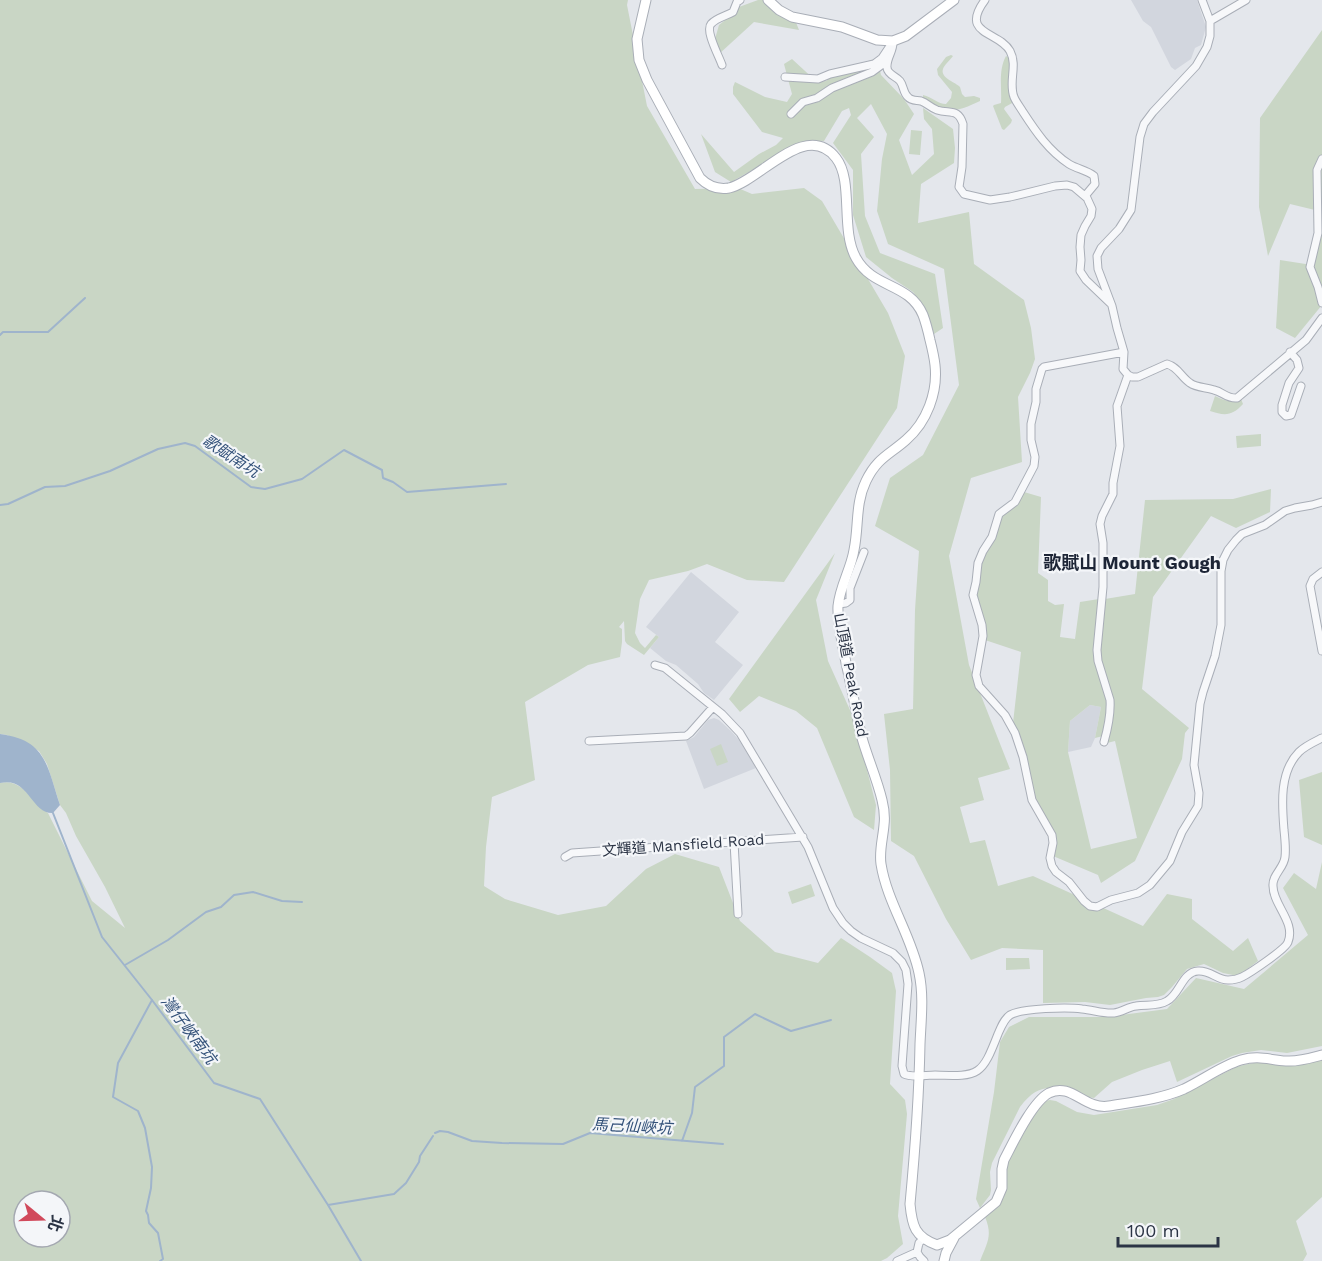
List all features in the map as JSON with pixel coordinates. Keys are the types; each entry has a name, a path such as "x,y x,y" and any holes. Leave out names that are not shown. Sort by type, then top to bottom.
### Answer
{"main road":[{"name":"山頂道 Peak Road","path":"645,0 636,39 639,60 647,80 700,178 713,187 728,188 800,147 816,146 827,150 837,159 843,173 849,238 856,258 872,277 911,298 925,320 935,368 935,385 931,401 917,429 882,458 867,480 857,509 852,563 838,604 840,628 860,728 883,804 884,822 880,863 888,890 912,948 922,996 920,1075 910,1204 911,1220 923,1239"},
{"path":"768,0 779,10 792,17 842,27 881,41 893,41 906,36 954,0"},
{"path":"923,1239 937,1245 950,1240 998,1200 1002,1188 1002,1167 1006,1156 1034,1107 1051,1092 1058,1090 1070,1092 1087,1103 1107,1106 1164,1096 1249,1058 1264,1057 1288,1061 1322,1055"},
{"path":"943,1261 949,1245 957,1234"},
{"path":"937,1245 943,1261"}],"street":[{"path":"722,65 709,33 709,27 713,22 732,12 740,0"},
{"path":"985,0 978,13 978,23 983,31 1006,45 1011,53 1014,64 1012,88 1014,98 1046,144 1069,164 1090,172 1094,176 1095,184 1085,196"},
{"path":"1202,0 1210,21 1207,47 1196,66 1144,124 1140,137 1131,210 1119,229 1098,254 1098,269 1112,306 1124,352 1123,369 1128,375 1138,377 1167,364 1177,369 1188,382 1195,386 1218,391 1228,397 1241,396 1306,340 1322,318"},
{"path":"1210,21 1246,0"},
{"path":"893,41 887,66 888,72 901,82 904,93 909,98 938,110 954,112 961,117 963,124 962,167 959,187 964,194 990,200 1064,185 1074,187 1085,196 1092,210 1080,239 1080,271 1112,306"},
{"path":"785,77 818,79 876,63 893,41"},
{"path":"791,114 803,102 817,98 832,88 878,69 889,59"},
{"path":"1322,159 1317,170 1318,233 1310,267 1322,303"},
{"path":"1124,352 1042,369 1036,389 1031,433 1035,454 1034,466 1015,502 999,514 990,540 978,563 973,595 983,628 976,672 978,683 1005,715 1015,733 1023,757 1032,800 1052,835 1050,858 1053,868 1090,906 1097,907 1111,900 1140,892 1153,882 1168,863 1199,803 1194,768 1201,697 1214,660 1221,625 1221,571 1224,556 1242,534 1265,525 1291,509 1322,502"},
{"path":"1290,352 1297,360 1299,368 1291,379 1282,405 1282,412 1286,416 1291,415 1301,386"},
{"path":"1104,742 1111,707 1097,650 1103,587 1103,543 1100,524 1113,494 1120,446 1117,406 1128,375"},
{"path":"838,604 850,600 850,588 864,552"},
{"path":"1322,572 1313,579 1310,586 1322,651"},
{"path":"655,665 665,668 740,732 803,837 813,856 830,903 839,919 855,935 893,953 904,966 908,984 902,1061 906,1076 961,1076 978,1071 988,1059 1004,1022 1016,1012 1076,1008 1113,1013 1134,1006 1157,1005 1170,999 1192,972 1205,971 1223,979 1238,978 1281,951 1289,941 1289,928 1274,893 1273,885 1274,878 1285,859 1285,778 1297,754 1322,738"},
{"path":"589,741 686,736 713,707"},
{"name":"文輝道 Mansfield Road","path":"565,857 572,853 803,837"},
{"path":"734,842 738,914"},
{"path":"923,1239 919,1243 917,1252 924,1261"},
{"path":"897,1261 917,1252"}],"shaded area":[{"path":"1131,0 1197,0 1206,27 1201,45 1195,48 1191,59 1175,70 1171,67 1151,27 1143,21"},
{"path":"691,572 739,612 715,642 743,665 714,700 676,665 666,661 650,648 659,637 646,627"},
{"path":"1090,705 1101,707 1091,747 1068,752 1070,721"},
{"path":"714,718 719,720 739,740 756,768 704,789 686,741 694,737 708,720"}],"green space":[{"path":"0,0 628,0 627,5 647,106 695,189 738,188 752,194 804,188 822,201 888,313 905,356 897,408 784,582 747,580 707,564 649,580 640,599 635,633 645,648 656,635 659,637 644,655 625,641 624,621 619,627 622,629 620,657 588,665 525,702 535,780 492,797 484,886 505,899 558,915 606,906 646,869 675,854 719,867 740,921 775,952 818,963 841,938 892,973 896,991 890,1084 905,1100 907,1114 898,1216 903,1244 881,1261 0,1261 0,783 8,782 21,787 48,813 92,901 125,928 60,805 47,764 39,751 7,735 0,734"},
{"path":"758,0 766,0 795,20 799,30 754,22 719,54 715,39 719,25 739,7"},
{"path":"1322,30 1322,305 1295,338 1276,328 1280,260 1312,265 1319,211 1290,204 1268,256 1259,207 1260,118"},
{"path":"953,56 943,69 944,75 960,87 965,97 980,98 980,101 957,110 938,107 923,98 923,95 946,104 951,98 952,92 938,75 937,69 946,57"},
{"path":"1006,56 1012,60 1014,102 1004,109 1012,120 1004,130 993,106 1001,103 1001,73"},
{"path":"877,58 881,75 904,99 914,114 899,140 912,175 934,154 932,129 924,119 923,108 953,129 954,163 921,184 918,223 969,212 974,264 1024,300 1035,359 1018,397 1022,462 971,478 949,556 969,665 1010,769 978,778 984,800 960,807 970,843 985,840 998,886 1033,876 1143,926 1167,894 1192,899 1192,919 1233,951 1248,938 1258,961 1238,976 1223,973 1204,964 1187,969 1164,995 1158,997 1110,1005 1085,1002 1043,1003 1043,950 1002,948 971,960 946,919 914,856 891,841 890,770 884,714 913,709 919,551 875,526 890,478 923,455 959,385 944,269 888,244 877,211 887,134 871,104 857,118 874,137 861,154 865,216 880,253 935,274 943,328 934,334 926,310 913,292 866,257 853,215 853,170 833,143 851,115 849,108 842,111 824,141 802,142 731,182 715,172 701,134 734,172 783,138 762,132 733,94 735,82 765,97 787,102 792,94 784,64 792,59 817,82 826,81 836,72"},
{"path":"911,130 922,131 920,155 909,154"},
{"path":"1215,396 1231,401 1241,399 1243,404 1232,413 1215,413 1210,411"},
{"path":"1261,434 1261,446 1237,448 1236,436"},
{"path":"1271,489 1270,512 1236,528 1211,516 1153,597 1142,689 1189,728 1185,733 1182,759 1135,861 1101,883 1098,875 1053,856 1055,833 1036,803 1025,752 1013,723 1021,652 985,640 975,595 980,567 1001,515 1024,492 1041,497 1038,573 1048,580 1048,601 1055,605 1064,604 1060,637 1075,639 1080,602 1099,599 1094,650 1108,701 1103,736 1095,738 1101,707 1090,705 1070,721 1068,752 1091,849 1137,838 1115,741 1107,743 1113,718 1099,650 1105,599 1135,594 1145,500 1233,499"},
{"path":"835,553 816,600 828,661 854,719 876,805 874,830 854,817 817,728 796,711 759,696 740,712 729,699"},
{"path":"721,744 728,762 717,766 710,749"},
{"path":"1322,772 1322,845 1304,837 1299,780"},
{"path":"1322,862 1322,1046 1287,1053 1261,1050 1242,1053 1177,1082 1170,1061 1112,1082 1094,1098 1055,1088 1038,1091 1020,1107 992,1163 990,1195 980,1208 976,1199 1000,1042 1009,1027 1029,1017 1106,1017 1167,1009 1196,978 1244,989 1308,935 1283,888 1294,873 1316,889"},
{"path":"811,884 815,896 792,904 788,892"},
{"path":"1006,958 1029,958 1030,969 1006,970"},
{"path":"1322,1057 1322,1197 1296,1221 1307,1254 1303,1261 980,1261 989,1235 985,1217 994,1209 1005,1167 1036,1111 1044,1101 1056,1101 1077,1112 1094,1115 1157,1105 1246,1064"}],"water":[{"path":"0,734 27,742 43,757 60,805 53,813 40,808 17,785 10,782 0,783"}],"waterway":[{"path":"0,335 3,332 48,332 85,298"},
{"name":"歌賦南坑","path":"0,505 8,504 45,487 65,486 110,471 158,449 185,443 195,446 251,487 265,489 302,479 344,450 382,470 383,478 407,492 506,484"},
{"name":"灣仔峽南坑","path":"53,813 102,937 214,1083 260,1099 361,1261"},
{"path":"125,965 168,940 206,912 221,907 234,895 253,892 282,901 302,902"},
{"path":"152,1000 118,1063 113,1097 138,1111 145,1128 152,1167 151,1188 146,1211 149,1223 158,1233 163,1259 160,1261"},
{"path":"682,1141 692,1113 695,1087 724,1066 724,1037 755,1014 791,1031 831,1020"},
{"name":"馬己仙峽坑","path":"435,1133 448,1132 472,1141 502,1143 563,1144 590,1133 723,1144"},
{"name":"馬己仙峽坑","path":"328,1205 394,1194 406,1183 433,1136"}],"district":[{"name":"歌賦山 Mount Gough","path":"1132,562"}]}
